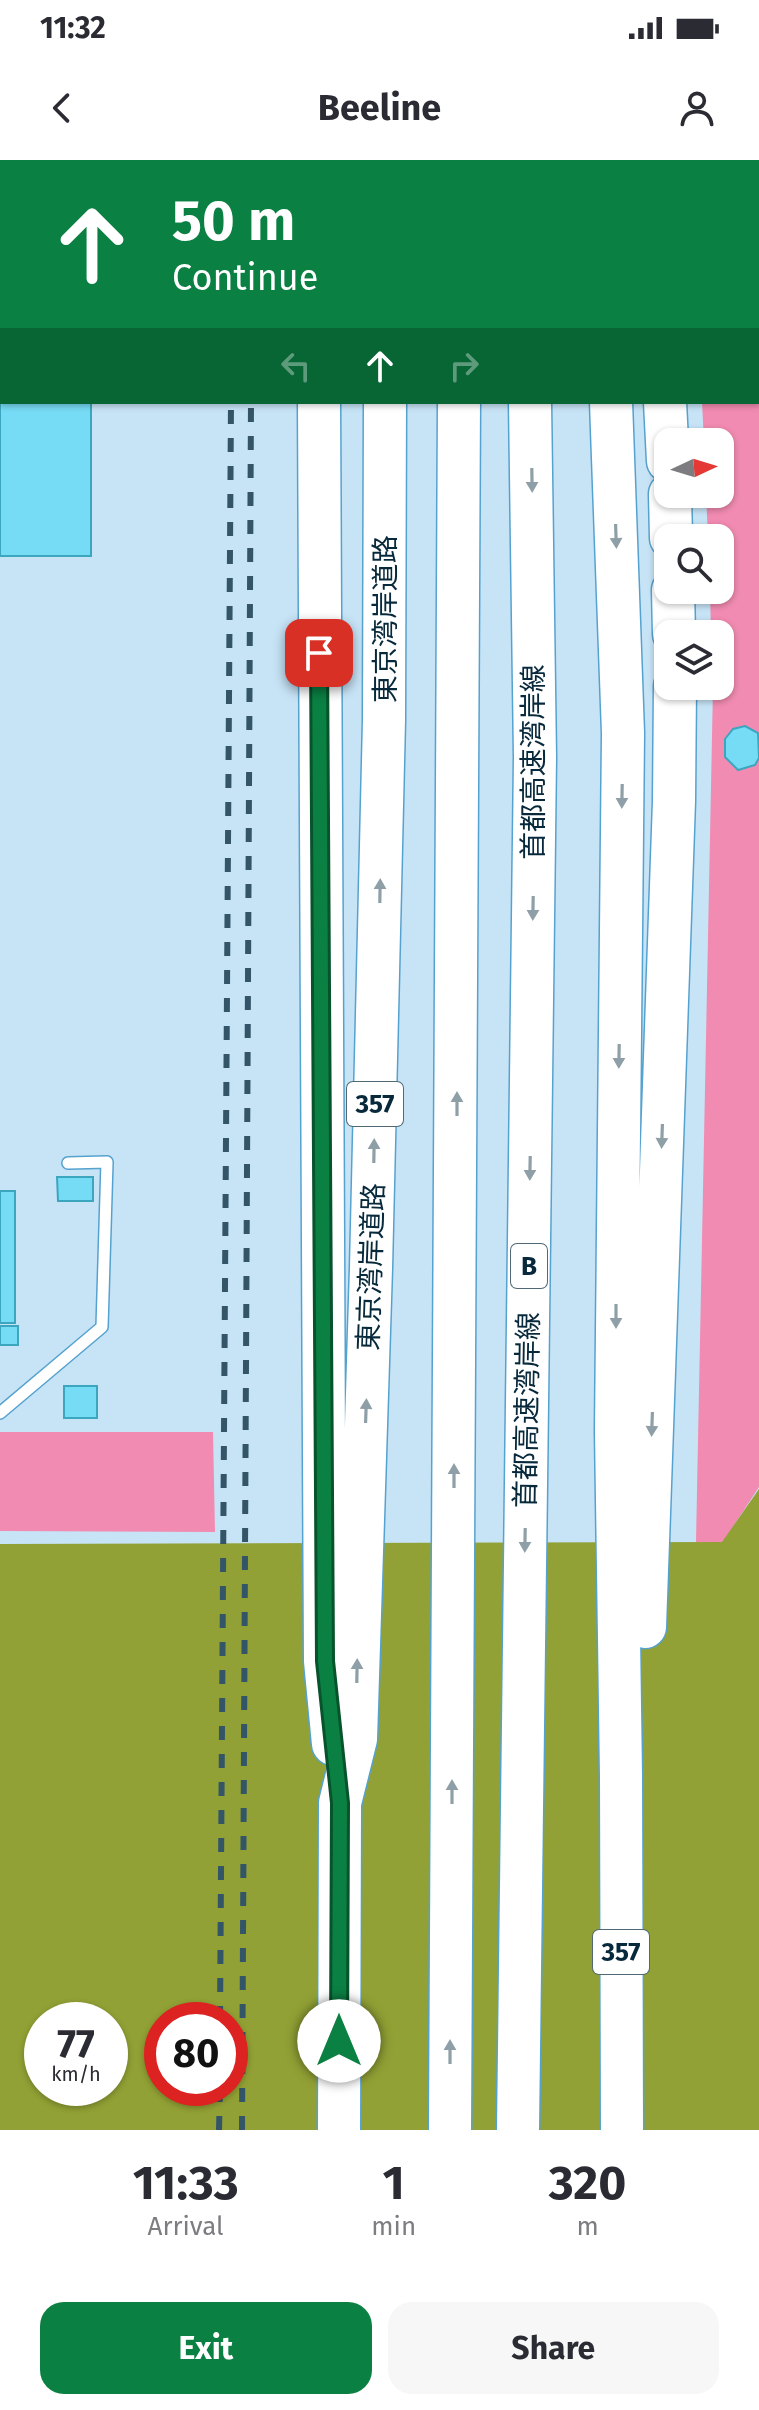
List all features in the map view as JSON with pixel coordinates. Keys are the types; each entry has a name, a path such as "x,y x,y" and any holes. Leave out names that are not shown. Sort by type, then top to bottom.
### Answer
{"highway":[{"name":"357","path":"319,404 325,1661 340,1803"},
{"name":"東京湾岸道路","path":"339,2130 340,1803 356,1739 370,1299 384,720 385,404"},
{"path":"450,2130 459,404"},
{"name":"首都高速湾岸線","path":"518,2130 535,757 530,404"},
{"name":"357","path":"611,404 623,733 616,1415 622,2130"},
{"path":"665,404 666,428"},
{"name":"357","path":"621,1775 645,1624 675,700"}],"lane":[{"path":"0,1413 102,1327 107,1162 68,1163"}],"shaded area":[{"path":"702,404 759,404 759,1487 723,1542 696,1542 713,700 734,700 734,620 711,620 710,604 734,604 734,524 707,524 707,508 734,508 734,428 703,428"},
{"path":"0,1432 213,1432 215,1532 0,1531"},
{"path":"759,1489 759,2130 0,2130 0,1544 722,1542"}],"building":[{"path":"0,404 91,404 91,556 0,556"},
{"path":"745,726 758,733 759,758 755,765 738,770 725,757 725,739 733,729"},
{"path":"57,1177 93,1177 93,1201 58,1201"},
{"path":"0,1191 15,1191 15,1323 0,1323"},
{"path":"0,1326 18,1326 18,1345 0,1345"},
{"path":"64,1386 97,1386 97,1418 64,1418"}],"railway":[{"path":"220,2002 231,404"},
{"path":"242,2130 251,404"},
{"path":"219,2130 220,2106"}],"route":[{"path":"319,653 325,1661 340,1803 339,2041"}]}
